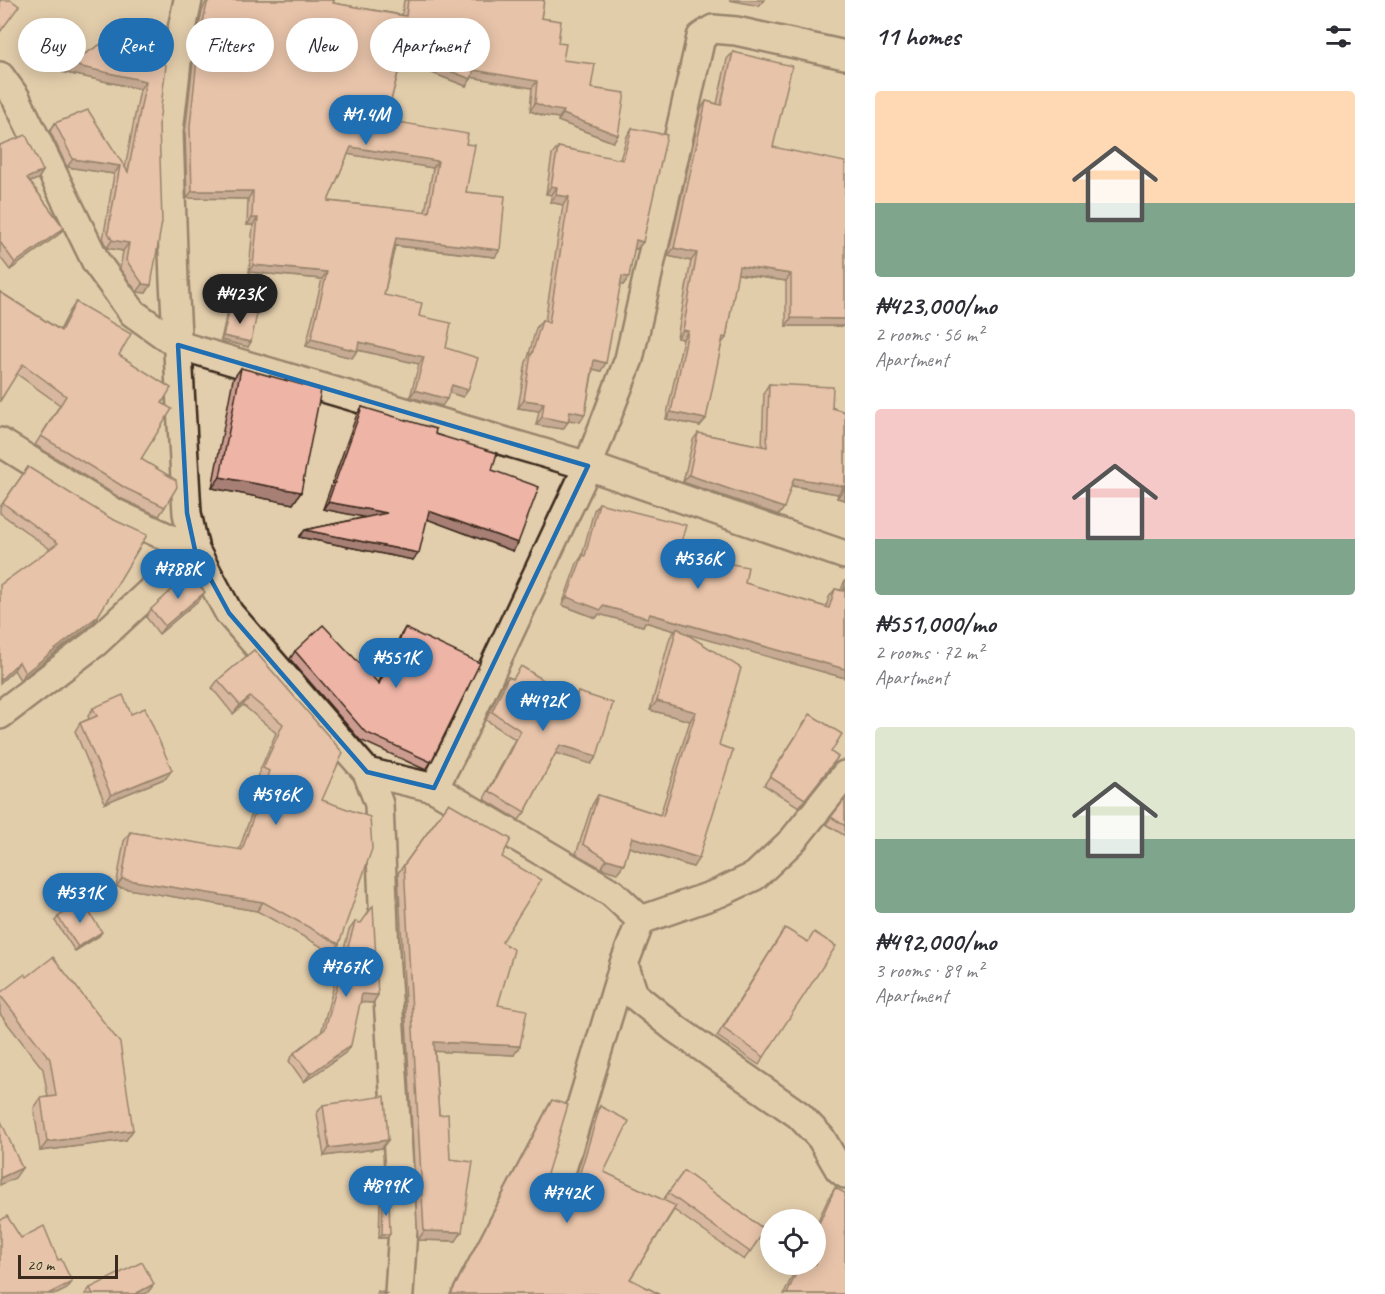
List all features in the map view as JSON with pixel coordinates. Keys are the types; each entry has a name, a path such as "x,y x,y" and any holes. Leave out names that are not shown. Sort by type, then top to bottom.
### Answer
{"street":[{"path":"188,0 179,44 169,132 187,513 195,550 229,613 367,772 379,804 385,953 403,1228 399,1294"},
{"path":"434,788 458,742 588,466 629,359 701,37 713,29 736,31 845,55"},
{"path":"0,76 16,98 96,262 133,313 178,345 588,466 845,555"},
{"path":"0,442 113,512 195,550"},
{"path":"0,715 95,643 195,550"},
{"path":"367,772 434,788 612,893 641,920"},
{"path":"554,1195 624,964 641,920 719,893 755,876 793,840 845,775"},
{"path":"624,964 633,995 676,1029 799,1115 821,1138 845,1174"}],"highlighted area":[{"path":"178,345 588,466 434,788 367,772 229,613 195,550 187,513"}],"building":[{"path":"0,0 11,0 19,6 0,32"},
{"path":"209,0 334,0 333,3 406,16 408,0 544,0 541,18 561,21 558,43 566,44 563,60 595,64 591,88 625,93 618,135 563,114 564,111 535,103 537,81 485,72 490,72 490,18 370,18 370,72 398,72 386,120 468,134 466,144 475,145 466,192 505,196 500,250 396,238 384,295 422,303 419,316 451,323 446,348 478,358 468,390 452,385 447,399 415,390 424,357 359,342 357,351 311,339 327,272 253,265 258,218 252,218 253,191 192,191 190,126 196,72 274,72 274,18 204,18","holes":["351,147 438,161 429,212 328,201"]},
{"path":"98,46 98,71 86,68 86,53"},
{"path":"733,52 792,66 773,147 845,162 845,319 791,318 791,274 739,266 726,338 723,337 706,419 671,412 688,331 683,330 697,253 674,248 706,101 721,105"},
{"path":"105,72 165,72 159,124 162,222 151,285 143,284 126,260 129,243 112,240 108,232 120,166 73,159 55,123 88,110 128,172 146,81"},
{"path":"453,72 473,72 471,79"},
{"path":"632,128 667,135 643,242 636,240 629,277 622,276 606,363 594,360 585,414 570,411 568,422 542,417 544,403 524,400 531,354 542,320 549,323 569,197 556,195 557,187 551,186 558,147 623,160"},
{"path":"26,135 43,171 27,178 64,228 15,263 0,242 0,145"},
{"path":"0,292 61,331 76,302 131,334 119,355 171,388 162,403 172,409 141,459 176,480 177,487 165,507 127,489 41,436 66,396 23,364 0,401"},
{"path":"230,308 257,314 251,342 223,336"},
{"path":"241,368 321,390 301,492 220,477"},
{"path":"769,384 833,387 832,408 845,412 845,491 844,486 794,478 784,508 689,475 698,433 767,447"},
{"path":"362,407 436,429 435,434 497,453 492,470 539,487 518,543 429,511 419,553 305,530 387,513 328,502"},
{"path":"28,467 110,518 147,535 98,616 25,673 19,662 0,680 0,585 58,543 3,503"},
{"path":"599,503 686,525 678,554 748,567 745,583 829,608 835,589 843,591 845,586 845,669 650,614 648,618 603,606 601,610 567,597 583,555 585,556"},
{"path":"189,574 205,592 165,626 151,609"},
{"path":"323,625 379,684 405,628 480,663 431,762 365,732 295,651"},
{"path":"677,628 741,668 719,745 733,750 699,858 632,837 624,864 607,859 583,844 598,795 663,816 696,712 657,701"},
{"path":"254,650 343,753 322,800 370,817 372,849 339,944 263,902 122,879 130,832 242,850 269,771 263,768 283,724 250,697 240,705 218,680"},
{"path":"521,666 575,700 578,692 613,703 597,756 560,745 525,812 489,791 521,731 492,712 508,677 513,679"},
{"path":"123,695 131,714 145,708 172,770 111,795 80,723 97,716 93,708"},
{"path":"810,714 842,734 831,752 838,757 805,799 770,777"},
{"path":"845,799 845,826 831,817"},
{"path":"449,803 511,839 502,857 541,880 502,942 514,950 498,1005 527,1010 520,1046 434,1042 439,1115 448,1114 450,1159 473,1162 462,1232 424,1231 404,865"},
{"path":"82,901 102,932 78,947 58,917"},
{"path":"373,906 378,995 362,994 351,1045 310,1074 294,1053 325,1029 355,922 361,923"},
{"path":"785,928 808,942 814,932 836,946 764,1057 723,1028"},
{"path":"53,957 120,1043 133,1130 47,1142 41,1098 56,1096 50,1059 0,993 25,974 27,977"},
{"path":"385,1096 388,1140 329,1148 323,1105"},
{"path":"552,1100 568,1105 544,1184 547,1198 555,1203 562,1203 569,1200 574,1193 600,1106 629,1121 604,1172 676,1206 630,1279 659,1294 451,1294"},
{"path":"0,1119 22,1168 0,1178"},
{"path":"684,1171 760,1226 760,1237 750,1252 668,1193"},
{"path":"835,1188 845,1193 845,1294 787,1294 795,1275 826,1275 826,1209"},
{"path":"383,1199 389,1199 390,1234 382,1234"},
{"path":"7,1216 21,1238 44,1226 58,1260 61,1259 72,1282 48,1294 0,1294 0,1221"},
{"path":"142,1262 154,1284 135,1294 93,1294 90,1288"}]}
